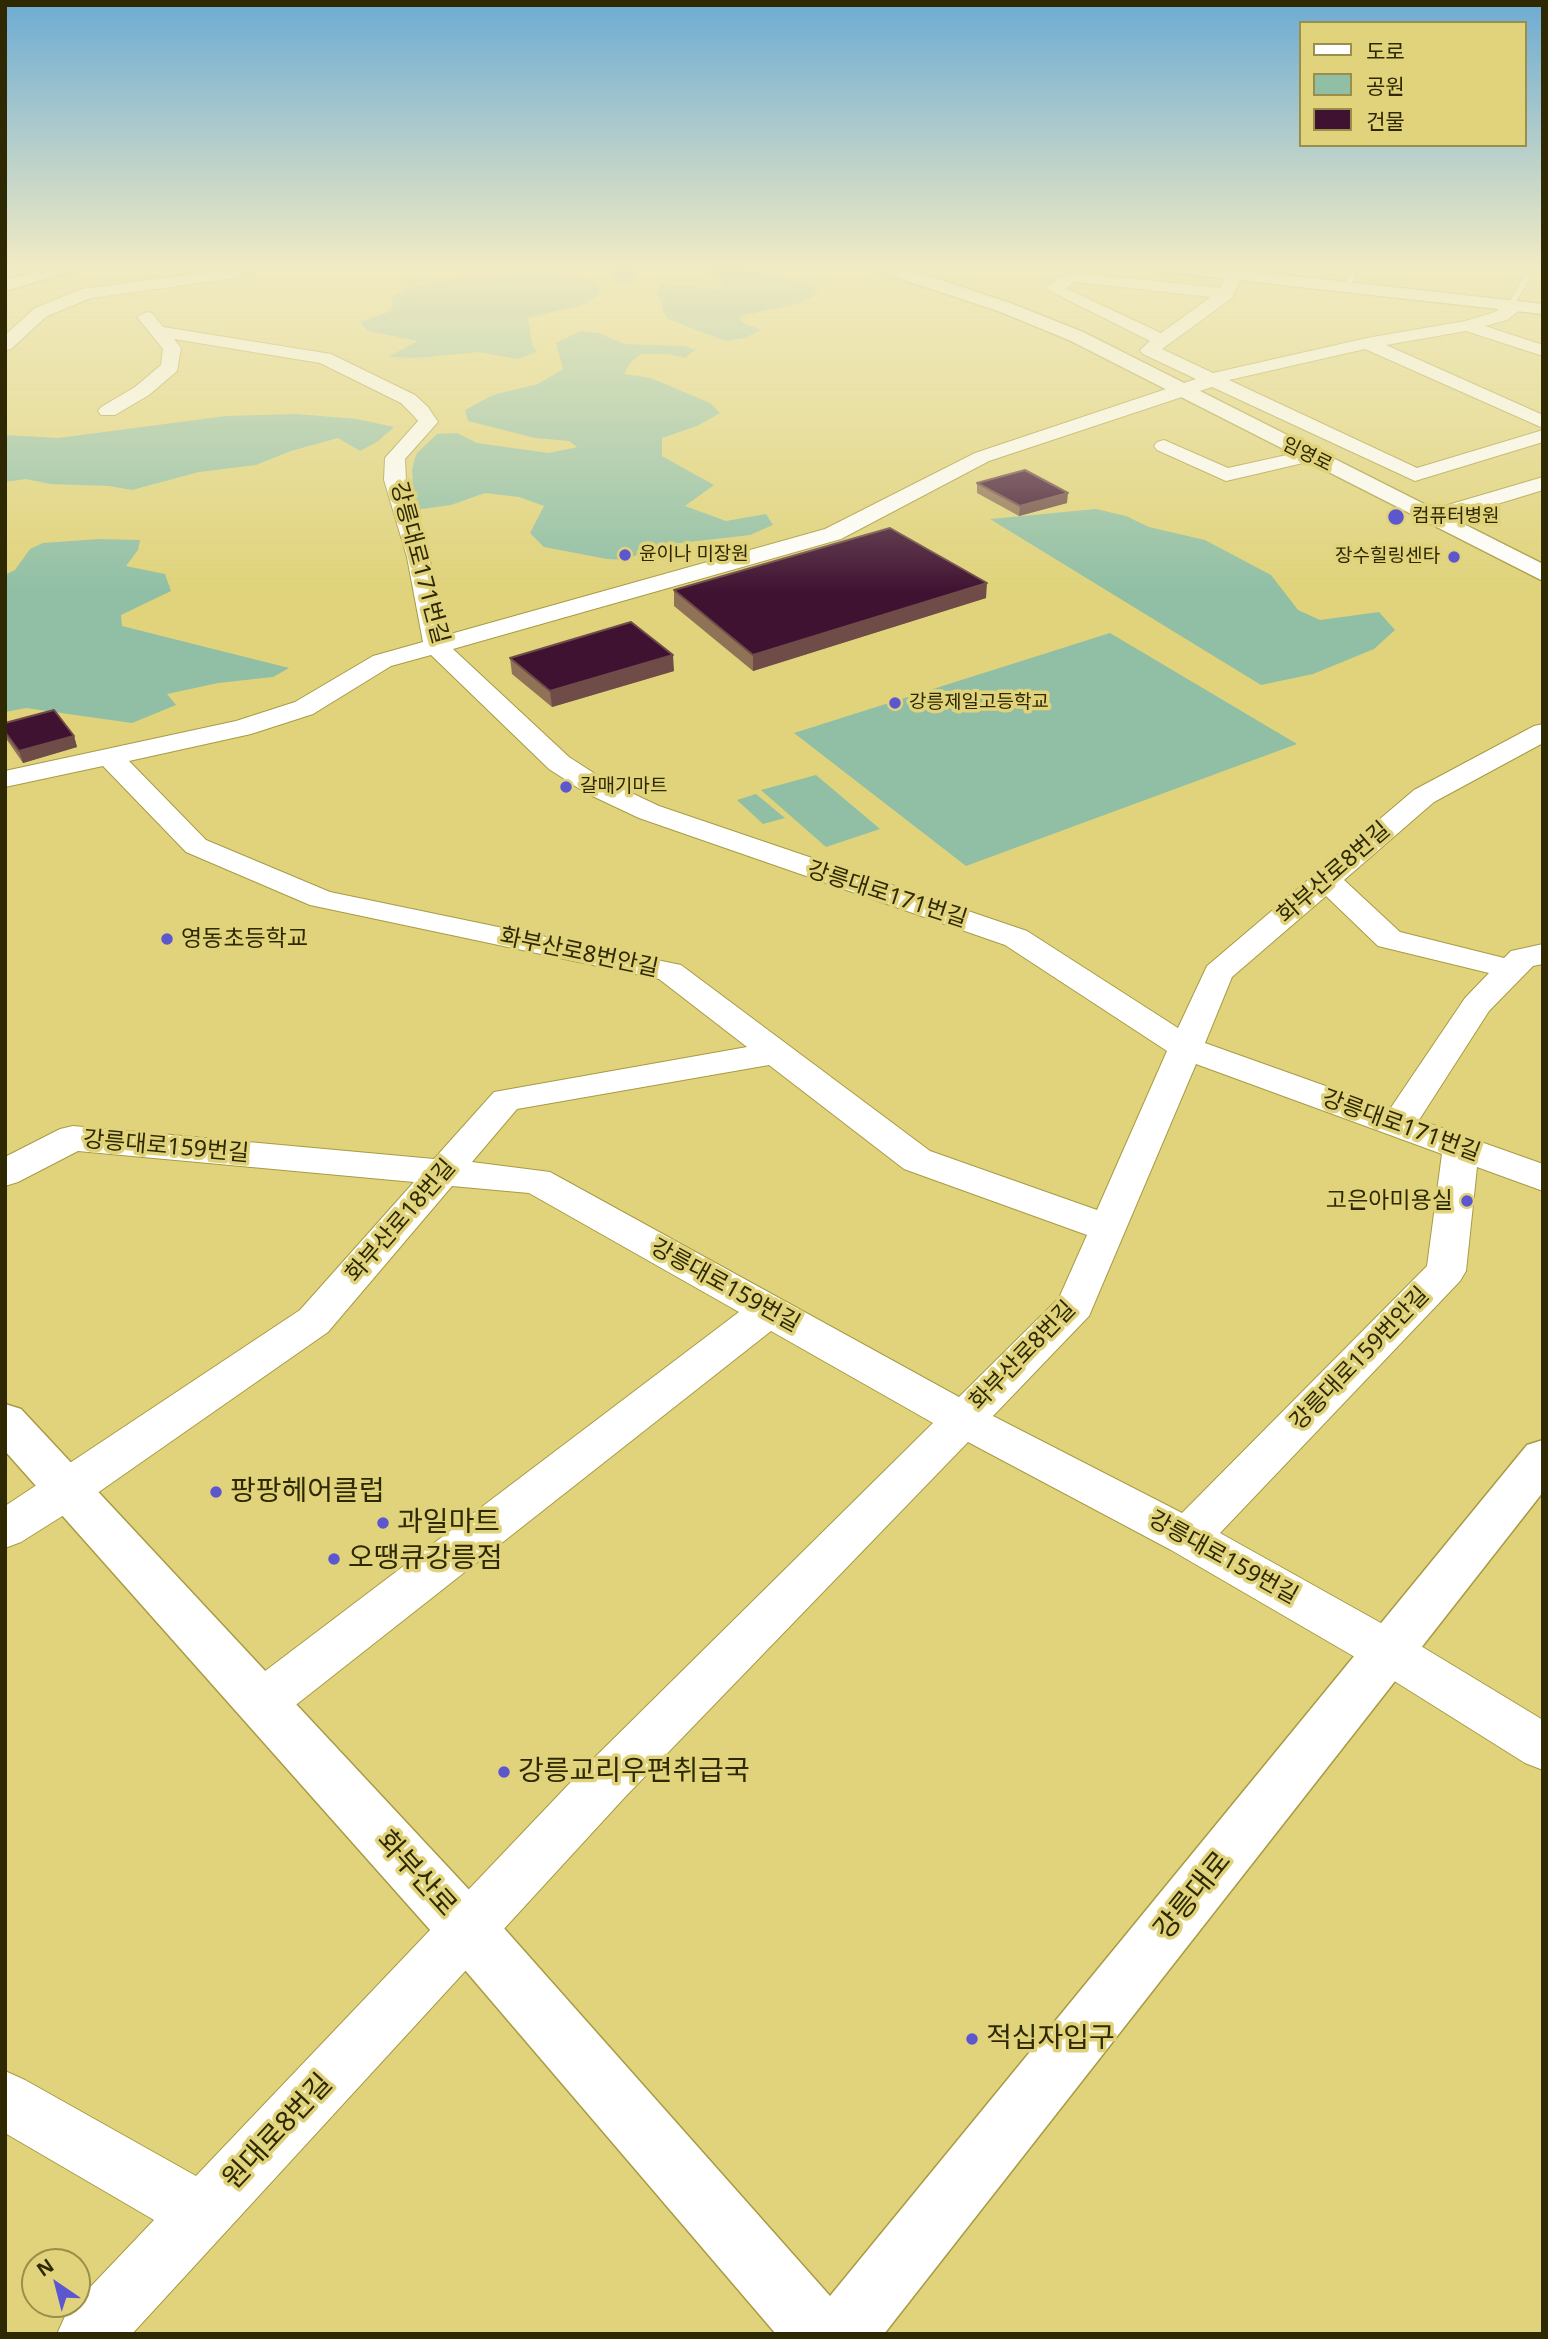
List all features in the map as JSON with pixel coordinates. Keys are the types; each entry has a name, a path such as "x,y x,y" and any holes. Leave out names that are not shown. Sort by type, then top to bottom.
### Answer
{"street":[{"path":"108,411 142,391 163,373"},
{"name":"강릉대로171번길","path":"357,373 408,399 428,422 395,458 395,480 418,557 437,647 559,763 596,788 649,811 1016,938 1185,1048 1543,1178"},
{"name":"임영로","path":"1148,373 1543,574"},
{"path":"1203,373 1415,475 1543,436"},
{"path":"5,779 242,728 304,708 382,661 832,534 982,457 1235,373"},
{"path":"1441,373 1533,411 1543,422"},
{"path":"1164,446 1226,475 1309,456"},
{"path":"1432,517 1543,483"},
{"name":"화부산로8번길","path":"467,1930 607,1780 1075,1306 1218,973 1423,796 1543,732"},
{"name":"화부산로8번안길","path":"110,757 196,846 321,899 670,972 917,1160 1108,1228"},
{"path":"1326,880 1389,939 1511,969"},
{"path":"1398,1125 1477,1005 1522,958 1543,954"},
{"name":"화부산로18번길","path":"5,1529 67,1490 314,1321 506,1100 774,1053"},
{"name":"강릉대로159번길","path":"5,1173 73,1138 537,1181 962,1419 1187,1536 1389,1652 1543,1747"},
{"name":"강릉대로159번안길","path":"1187,1536 1446,1270 1461,1148"},
{"path":"261,1703 769,1311"},
{"name":"화부산로","path":"5,1421 467,1930 820,2334"},
{"name":"강릉대로","path":"842,2334 1543,1458"},
{"name":"원대로8번길","path":"89,2334 467,1930"},
{"path":"5,2099 201,2213"}],"green space":[{"path":"556,373 624,373 651,378 710,403 720,413 697,426 662,438 662,456 714,485 685,506 726,521 766,514 773,525 750,535 655,546 626,560 544,547 530,533 544,506 519,497 485,493 451,505 415,510 412,471 414,461 417,453 437,434 457,433 477,443 549,453 577,447 569,441 535,438 468,421 465,410 493,395 538,384"},
{"path":"296,414 357,419 394,427 377,442 360,451 338,438 291,451 256,465 199,472 132,490 109,486 50,484 26,479 5,482 5,435 58,438 226,416"},
{"path":"1096,509 1126,516 1149,527 1205,540 1271,575 1298,610 1320,620 1379,612 1395,630 1374,649 1313,674 1261,685 990,519"},
{"path":"99,539 140,540 138,550 126,566 165,574 171,591 121,615 122,626 289,668 273,677 218,683 167,694 176,705 132,723 26,708 5,712 5,575 15,570 30,549 43,543"},
{"path":"1110,633 1297,744 966,866 794,733"},
{"path":"816,775 880,829 826,847 761,790"},
{"path":"756,794 785,818 763,824 737,800"}],"building":[{"path":"1025,470 1068,493 1020,506 977,483"},
{"path":"890,528 987,583 753,655 674,590"},
{"path":"631,622 673,655 550,691 510,658"},
{"path":"54,710 74,736 19,751 5,732 5,723"}],"place":[{"name":"컴퓨터병원","path":"1396,517"},
{"name":"윤이나 미장원","path":"625,555"},
{"name":"장수힐링센타","path":"1454,557"},
{"name":"강릉제일고등학교","path":"895,703"},
{"name":"갈매기마트","path":"566,787"},
{"name":"영동초등학교","path":"167,939"},
{"name":"고은아미용실","path":"1467,1201"},
{"name":"팡팡헤어클럽","path":"216,1492"},
{"name":"과일마트","path":"383,1523"},
{"name":"오땡큐강릉점","path":"334,1559"},
{"name":"강릉교리우편취급국","path":"504,1772"},
{"name":"적십자입구","path":"972,2039"}]}
